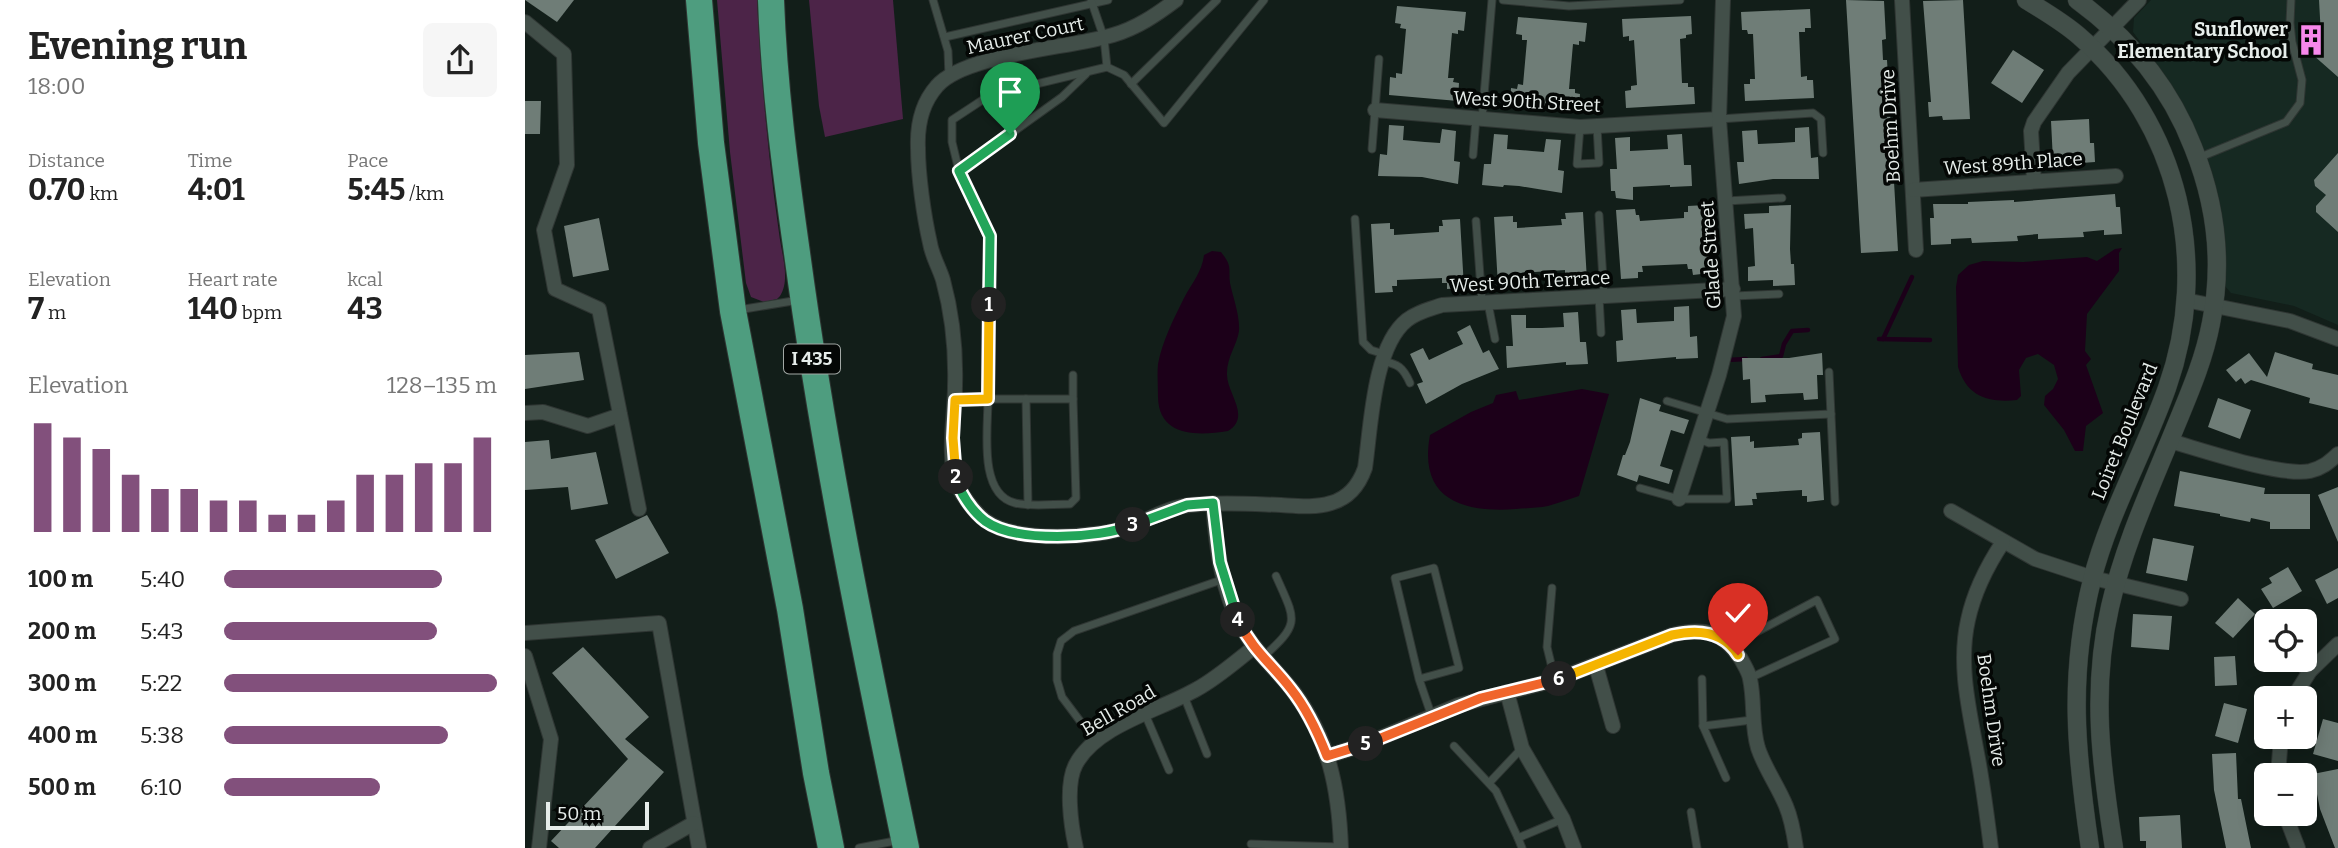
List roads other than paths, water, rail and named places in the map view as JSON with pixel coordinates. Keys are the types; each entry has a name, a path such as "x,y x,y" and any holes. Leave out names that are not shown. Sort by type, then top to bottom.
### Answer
{"highway":[{"path":"699,0 712,143 733,311 790,608 815,773 831,848"},
{"name":"I 435","path":"771,0 778,95 803,299 823,427 905,844"},
{"path":"814,848 804,786 815,773"}],"street":[{"name":"Maurer Court","path":"1176,0 1136,27 1104,38 961,68 939,84 924,105 918,149 930,244 943,281 949,315 955,384 953,463 958,486 972,507 986,521 1031,536 1107,533 1187,505 1213,503"},
{"name":"Glade Street","path":"1679,499 1733,327 1733,293 1719,119 1723,0"},
{"name":"Boehm Drive","path":"1902,0 1916,250"},
{"name":"Loiret Boulevard","path":"2027,0 2091,47 2111,68 2140,108 2171,173 2185,234 2185,300 2179,341 2167,388 2112,519 2092,578 2081,639 2076,710 2079,773 2090,848"},
{"path":"2077,0 2132,48 2177,111 2207,185 2216,236 2217,281 2214,306 2198,370 2133,529 2116,583 2102,654 2099,710 2102,770 2114,848"},
{"path":"2034,181 2031,131 2034,122 2068,73 2139,0"},
{"path":"525,22 565,54 567,165 544,230 555,289 599,309 639,509"},
{"name":"West 90th Street","path":"1375,110 1580,127 1719,119"},
{"name":"West 89th Place","path":"1913,190 2116,176"},
{"name":"West 90th Terrace","path":"1213,503 1309,506 1331,503 1351,492 1365,468 1383,357 1398,329 1418,312 1442,305 1602,296 1733,293"},
{"path":"2185,300 2290,321 2338,339"},
{"path":"525,413 543,412 588,426 620,415"},
{"path":"2170,441 2285,472 2308,472 2324,467 2338,454"},
{"path":"1213,503 1224,579 1236,615 1258,653 1304,707 1327,756 1340,810 1341,847"},
{"path":"1951,511 2035,559 2092,578 2181,599"},
{"name":"Boehm Drive","path":"1991,848 1967,691 1964,643 1975,596 1987,567 2003,542"},
{"path":"525,633 659,623 699,848"},
{"path":"1327,756 1363,745 1459,705 1555,680 1665,637 1690,631 1704,631 1732,645 1750,678 1752,720 1763,763 1788,813 1796,848"},
{"path":"2317,664 2338,644"},
{"name":"Bell Road","path":"1076,848 1070,788 1075,766 1084,752 1095,741 1198,689 1258,653"},
{"path":"525,656 551,740 539,848"},
{"path":"1596,666 1613,726"},
{"path":"1507,692 1522,748 1563,819 1574,848"},
{"path":"650,848 694,824"},
{"path":"2290,826 2298,848"}],"lane":[{"path":"933,0 948,51 949,77"},
{"path":"945,37 1108,0"},
{"path":"1131,84 1217,0"},
{"path":"1073,375 1076,498 1070,504 1028,505 1011,502 993,488 988,467 990,236 959,171 952,142 952,120 990,95 1107,67 1124,75 1164,123 1264,0"},
{"path":"1473,155 1492,0"},
{"path":"1503,0 1569,6 1680,0"},
{"path":"1092,2 1104,38 1107,67"},
{"path":"2198,158 2285,122 2300,103 2302,80 2292,42 2291,2"},
{"path":"1372,149 1380,59"},
{"path":"959,171 1062,97 1088,72"},
{"path":"1719,119 1813,113 1821,119 1823,153"},
{"path":"1580,127 1577,164 1599,163 1597,126"},
{"path":"1726,201 1782,198"},
{"path":"1599,215 1601,333"},
{"path":"1356,219 1363,342 1371,350 1398,364 1410,383"},
{"path":"1476,221 1485,303 1495,339"},
{"path":"1733,293 1779,294"},
{"path":"733,311 803,299"},
{"path":"1829,372 1835,502"},
{"path":"955,400 1073,399"},
{"path":"1026,400 1028,505"},
{"path":"1667,401 1727,419 1831,414"},
{"path":"1640,488 1679,499 1727,499 1724,442 1709,443 1699,439"},
{"path":"1419,679 1459,668 1434,568 1395,578 1419,679 1432,718"},
{"path":"1258,653 1289,632 1293,621 1276,576"},
{"path":"1095,741 1062,697 1056,668 1061,641 1074,631 1224,579"},
{"path":"1552,588 1547,647 1555,680"},
{"path":"1732,645 1817,600 1835,639 1750,678"},
{"path":"1702,679 1703,726 1726,778"},
{"path":"1184,696 1207,754"},
{"path":"1145,714 1169,770"},
{"path":"1703,726 1752,720"},
{"path":"1454,746 1496,791 1522,848"},
{"path":"1489,783 1522,748"},
{"path":"1691,811 1697,848"},
{"path":"1518,838 1563,819"},
{"path":"859,848 905,844"},
{"path":"1251,844 1341,847"}],"waterway":[{"path":"1883,339 1912,277"},
{"path":"1762,359 1781,356 1792,331 1808,330"},
{"path":"1879,339 1930,340"},
{"path":"1727,360 1746,359"}],"place":[{"name":"Sunflower Elementary School","path":"2311,40"}]}
